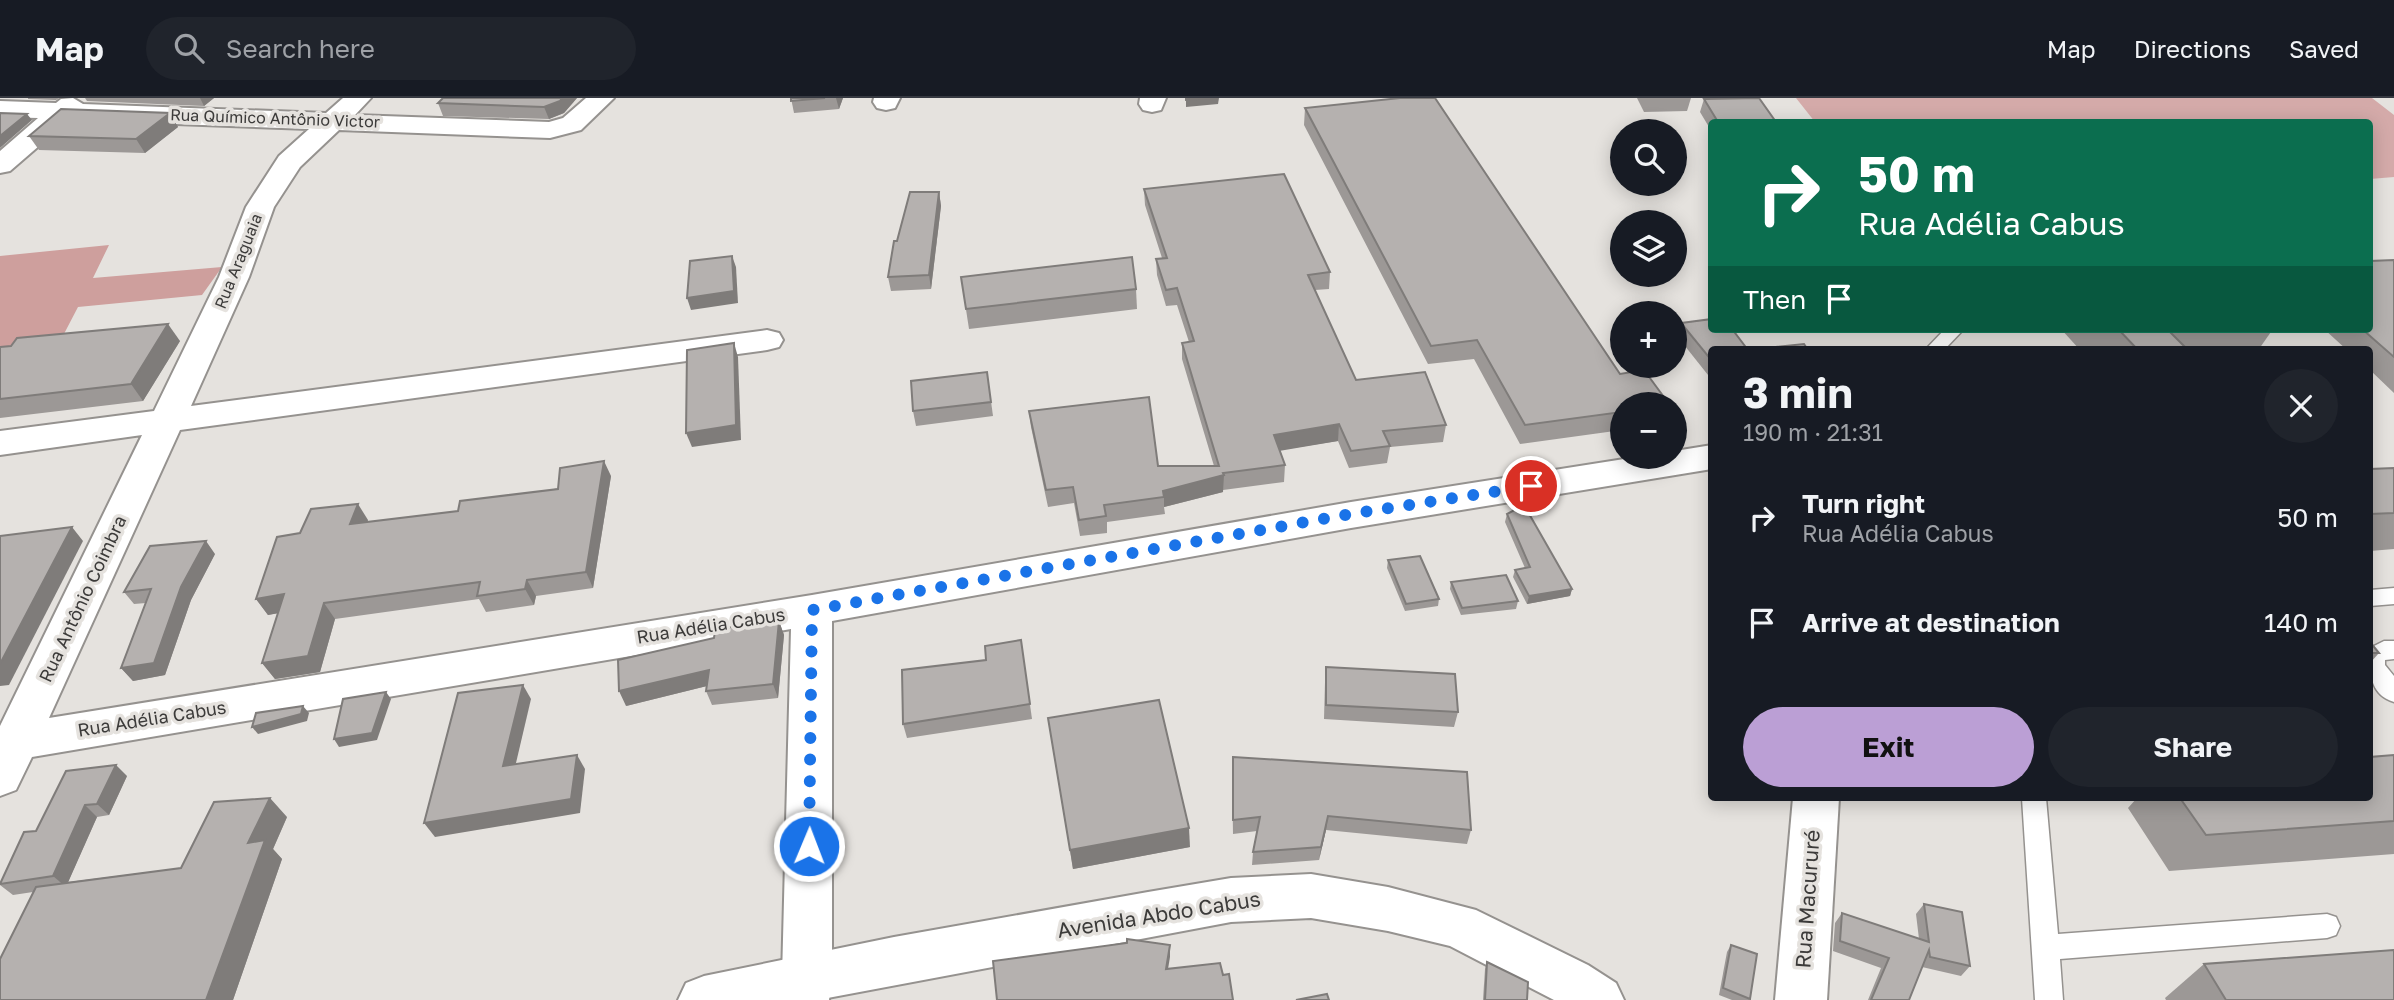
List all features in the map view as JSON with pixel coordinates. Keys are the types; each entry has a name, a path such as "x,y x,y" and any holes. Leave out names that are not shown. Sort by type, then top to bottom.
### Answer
{"street":[{"name":"Rua Araguaia","path":"167,422 234,277 260,206 289,162 358,98"},
{"name":"Rua Químico Antônio Victor","path":"0,109 71,105 550,130 572,124 601,98"},
{"path":"0,164 71,105"},
{"path":"0,443 767,340"},
{"name":"Rua Antônio Coimbra","path":"5,754 167,422"},
{"name":"Rua Adélia Cabus","path":"5,754 1351,514 1708,458"},
{"path":"805,989 812,610"},
{"name":"Rua Macururé","path":"1801,1000 1816,801"},
{"name":"Avenida Abdo Cabus","path":"704,1000 805,989 1162,911 1231,900 1311,896 1388,909 1459,926 1570,982 1598,1000"}],"lane":[{"path":"2373,598 2394,596"},
{"path":"2394,650 2384,650 2374,656 2374,667 2394,693"},
{"path":"2034,801 2049,1000"},
{"path":"2044,948 2327,926"}],"shaded area":[{"path":"1796,98 2372,98 2394,115 2394,177 2373,179 2373,119 1813,119"},
{"path":"109,245 93,278 222,267 202,295 78,307 54,353 0,362 0,256"}],"building":[{"path":"443,98 562,98 544,107 438,103"},
{"path":"791,98 825,98 791,101"},
{"path":"1400,98 1435,98 1610,359 1610,378 1650,378 1660,392 1610,392 1610,414 1525,425 1477,340 1431,346 1305,108"},
{"path":"1759,98 1774,119 1716,119 1704,99"},
{"path":"61,109 170,113 136,139 29,136"},
{"path":"0,113 27,114 0,136"},
{"path":"1284,174 1330,272 1308,275 1356,380 1425,372 1446,425 1383,431 1390,446 1351,451 1339,424 1274,435 1285,465 1223,473 1224,475 1163,491 1164,497 1104,505 1106,516 1079,520 1073,487 1046,490 1029,411 1149,397 1158,466 1219,466 1182,343 1194,341 1177,288 1166,290 1156,259 1167,258 1144,189"},
{"path":"910,192 939,192 929,275 888,277 894,241 897,241"},
{"path":"732,256 734,291 687,298 690,261"},
{"path":"1132,257 1136,289 966,309 961,277"},
{"path":"2394,260 2394,357 2367,333 2373,333 2373,261"},
{"path":"1708,320 1708,333 1735,333 1745,346 1708,346 1708,356 1687,330 1687,322"},
{"path":"168,324 131,384 0,399 0,347 11,346 17,338"},
{"path":"2122,333 2171,333 2184,346 2134,346"},
{"path":"734,343 736,425 686,433 687,350"},
{"path":"987,372 991,402 913,411 911,381"},
{"path":"604,461 586,572 527,580 525,589 477,596 480,582 324,603 308,656 262,663 284,594 256,599 277,537 300,533 311,509 358,504 350,524 458,511 460,501 558,489 560,468"},
{"path":"2394,468 2394,513 2373,514 2373,469"},
{"path":"1524,505 1572,589 1529,596 1515,570 1530,567 1507,514"},
{"path":"72,527 0,664 0,536"},
{"path":"206,541 181,587 154,663 121,668 151,589 124,592 150,546"},
{"path":"1420,556 1439,599 1406,604 1388,560"},
{"path":"1506,575 1518,601 1462,608 1451,582"},
{"path":"779,621 773,684 706,691 709,670 619,691 618,660 714,638 715,629"},
{"path":"1021,640 1030,704 903,724 902,670 986,660 985,646"},
{"path":"1326,667 1455,674 1458,712 1326,705"},
{"path":"523,685 503,766 577,755 571,799 424,823 458,693"},
{"path":"386,692 372,733 334,739 343,699"},
{"path":"1159,700 1189,828 1070,850 1048,718"},
{"path":"303,706 301,714 252,727 256,713"},
{"path":"2394,755 2394,821 2206,835 2182,801 2373,801 2373,757"},
{"path":"1233,757 1467,772 1471,830 1328,816 1321,847 1253,852 1260,817 1233,820"},
{"path":"116,765 97,804 85,805 53,876 0,884 24,832 36,831 66,771"},
{"path":"270,798 248,843 265,840 206,1000 0,1000 0,959 36,887 181,868 214,802"},
{"path":"1924,904 1962,912 1970,966 1930,957 1929,950 1909,1000 1871,1000 1889,958 1840,941 1842,913 1929,942"},
{"path":"1127,939 1170,945 1166,969 1220,963 1223,975 1229,974 1233,1000 997,1000 993,961 1127,943"},
{"path":"1731,945 1757,954 1750,999 1723,988"},
{"path":"2394,950 2394,1000 2226,1000 2204,964"},
{"path":"1487,962 1528,982 1527,1000 1485,1000"},
{"path":"1327,994 1329,1000 1296,1000"}],"route":[{"path":"809,846 812,610 1351,514 1531,486"}]}
